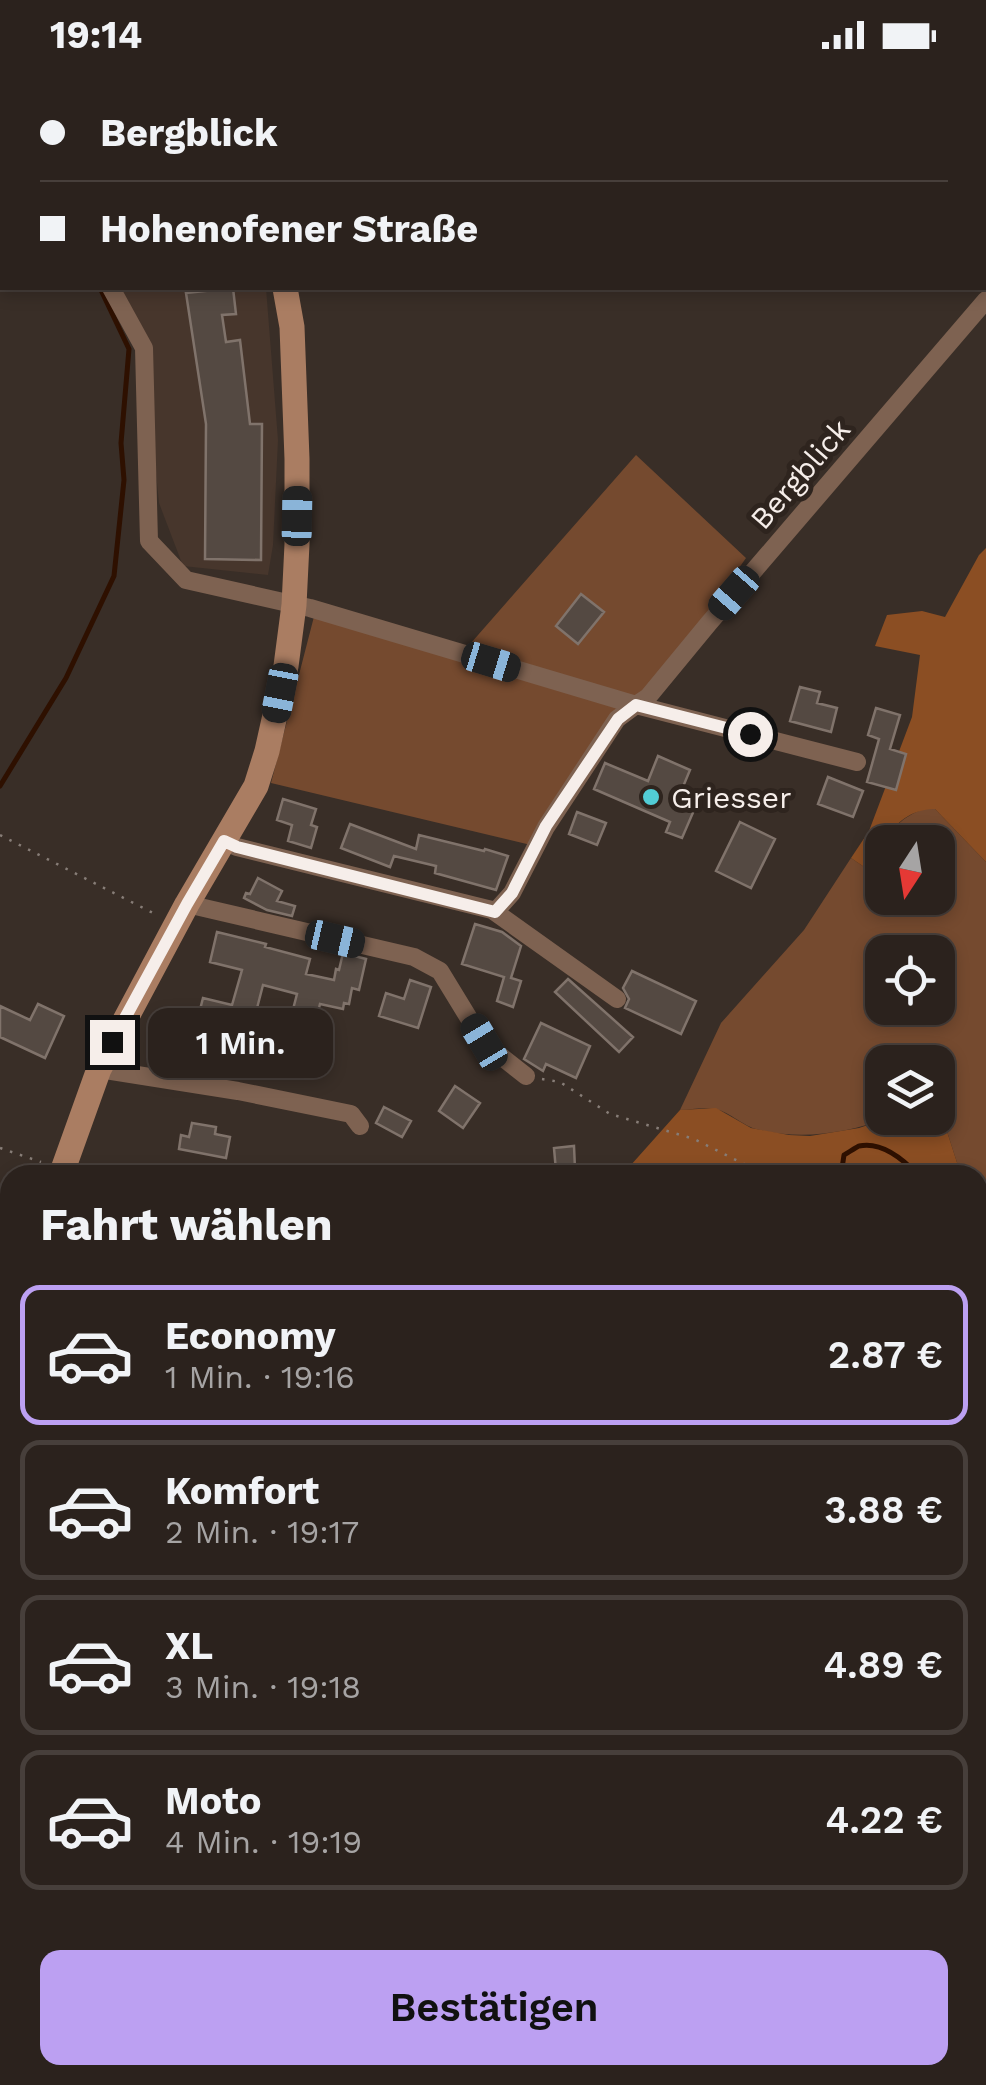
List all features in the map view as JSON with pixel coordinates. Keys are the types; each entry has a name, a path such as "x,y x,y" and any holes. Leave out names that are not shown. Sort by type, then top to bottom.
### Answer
{"main road":[{"path":"64,1165 99,1068 181,914 256,786 267,751 286,666 294,605 296,419 292,328 285,290"}],"street":[{"path":"112,290 144,348 149,541 186,580 294,605 636,705 857,762"},
{"path":"966,323 972,309 972,290"},
{"name":"Bergblick","path":"495,912 512,893 546,826 618,719 648,697 986,300"},
{"path":"224,841 495,912 616,998"},
{"path":"181,914 414,957 440,970 484,1042 526,1076"},
{"path":"99,1068 351,1114 360,1126"}],"path":[{"path":"0,835 181,914"},
{"path":"526,1076 560,1082 610,1114 694,1139 746,1165"},
{"path":"0,1148 42,1165"}],"shaded area":[{"path":"117,290 266,290 278,440 268,575 183,566 159,503 144,352"},
{"path":"636,455 746,558 649,696 617,719 535,846 271,783 317,605 464,651"},
{"path":"986,548 986,862 955,830 955,825 935,809 913,814 898,825 871,825 912,717 920,655 875,646 887,615 922,611 945,617"},
{"path":"924,809 935,809 950,825 898,825"},
{"path":"955,830 986,862 986,1165 958,1165 948,1135 955,1135 955,1045 865,1045 865,1125 856,1128 807,1135 773,1133 750,1127 719,1110 680,1110 721,1023 804,930 851,858 865,868 865,915 955,915"},
{"path":"865,837 865,868 851,858"},
{"path":"716,1108 751,1128 789,1135 810,1136 865,1126 865,1135 948,1135 958,1165 631,1165 680,1110"}],"building":[{"path":"233,290 236,314 222,315 226,342 240,340 250,424 262,424 261,560 205,559 206,424 186,293"},
{"path":"581,594 604,612 578,644 556,626"},
{"path":"800,687 820,692 817,703 837,708 831,732 790,721"},
{"path":"876,708 900,715 890,749 906,754 896,790 867,782 879,739 868,735"},
{"name":"Griesser","path":"658,756 690,770 680,794 698,801 682,838 666,832 670,822 594,789 605,763 648,781"},
{"path":"828,777 863,791 853,817 818,804"},
{"path":"283,799 316,809 311,825 317,827 311,848 288,841 292,825 277,820"},
{"path":"577,812 606,823 597,845 569,834"},
{"path":"740,822 775,839 751,888 716,871"},
{"path":"350,824 416,849 419,835 508,856 496,890 435,873 436,866 394,856 390,867 341,848"},
{"path":"258,878 282,891 277,901 295,906 292,916 267,910 244,898"},
{"path":"475,924 502,932 521,946 511,978 521,981 513,1007 497,1001 504,977 462,964"},
{"path":"217,932 310,959 306,974 334,980 343,953 366,959 359,990 352,988 349,1004 344,1003 343,1009 320,1004 304,1066 281,1060 278,1072 245,1063 248,1051 193,1037 203,998 232,1005 242,970 210,962","holes":["263,985 297,994 290,1021 256,1012"]},
{"path":"632,971 696,1001 681,1034 625,1008 629,999 623,988"},
{"path":"568,979 633,1037 619,1052 555,992"},
{"path":"410,980 431,987 418,1028 379,1016 386,993 404,999"},
{"path":"38,1004 64,1016 45,1058 0,1037 0,1006 30,1020"},
{"path":"541,1023 590,1046 576,1078 546,1064 543,1071 524,1059"},
{"path":"455,1086 480,1103 463,1128 439,1111"},
{"path":"384,1107 411,1121 402,1137 376,1123"},
{"path":"192,1123 216,1127 215,1134 230,1137 226,1158 179,1149 181,1135 189,1137"},
{"path":"574,1146 575,1165 555,1165 554,1148"}],"waterway":[{"path":"0,786 66,678 114,576 124,480 121,443 129,349 101,290"},
{"path":"842,1165 844,1155 868,1145 892,1153 908,1165"}],"place":[{"name":"Griesser","path":"651,797"}],"route":[{"path":"112,1042 224,841 495,912 512,893 546,826 618,719 636,705 750,734"}]}
